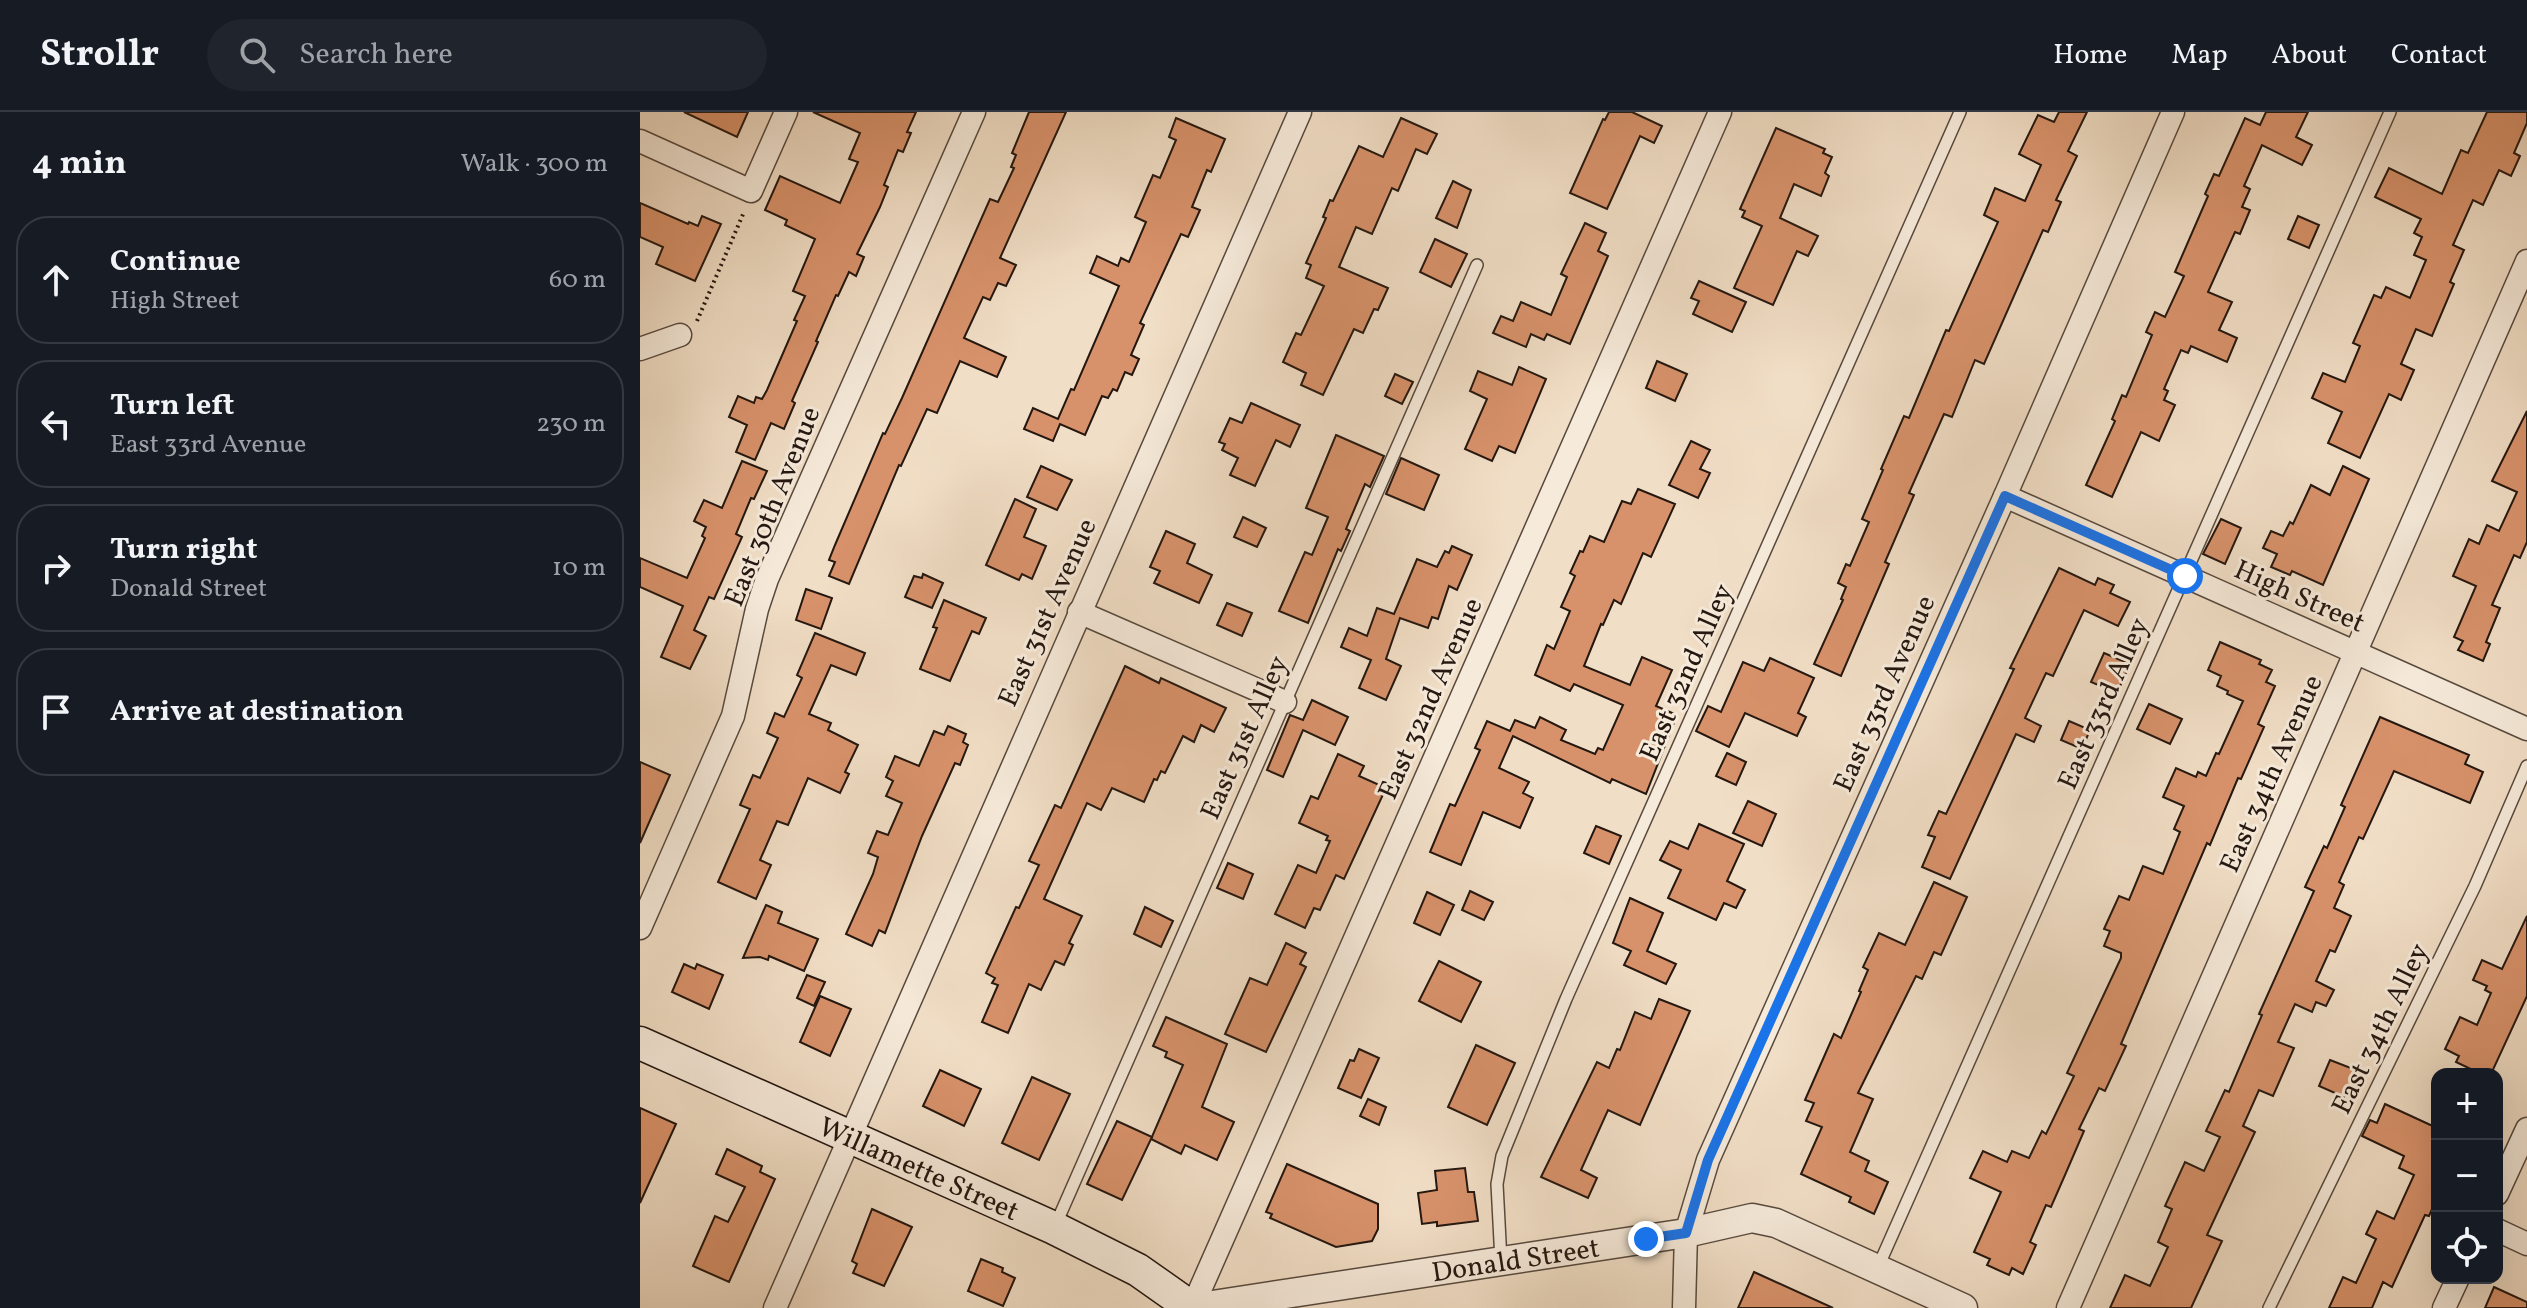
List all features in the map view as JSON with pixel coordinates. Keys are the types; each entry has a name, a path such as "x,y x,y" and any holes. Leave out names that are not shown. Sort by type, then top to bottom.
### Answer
{"main road":[{"name":"Willamette Street","path":"640,1043 1054,1228 1138,1270 1193,1308"}],"street":[{"path":"640,141 751,191 786,112"},
{"name":"East 30th Avenue","path":"640,928 733,716 757,609 767,579 974,112"},
{"name":"East 31st Avenue","path":"775,1308 1300,112"},
{"name":"East 32nd Avenue","path":"1193,1308 1720,112"},
{"name":"East 33rd Avenue","path":"1684,1308 1686,1233 1708,1160 2173,112"},
{"name":"East 34th Avenue","path":"2068,1308 2527,261"},
{"path":"640,349 680,335"},
{"name":"High Street","path":"2005,496 2527,729"},
{"path":"1079,612 1285,702"},
{"path":"2503,1181 2527,1129"},
{"name":"Donald Street","path":"1193,1308 1686,1233 1752,1218 1776,1223 1963,1308"},
{"path":"2503,1233 2527,1244"},
{"path":"2444,1308 2455,1284"}],"lane":[{"name":"East 32nd Alley","path":"1501,1262 1497,1184 1502,1156 1566,999 1960,112"},
{"name":"East 33rd Alley","path":"1877,1269 2390,112"},
{"name":"East 31st Alley","path":"1054,1228 1477,265"},
{"name":"East 34th Alley","path":"2269,1308 2475,886 2527,766"}],"path":[{"path":"680,335 696,324 751,191"}],"building":[{"path":"684,112 748,112 737,137"},
{"path":"813,112 916,112 907,132 911,133 903,152 898,150 884,185 888,187 857,254 864,257 856,276 849,272 836,295 792,401 795,403 784,429 771,423 755,460 736,452 747,425 729,417 738,396 754,403 756,397 762,399 767,390 805,296 793,291 815,239 785,225 787,220 765,210 780,176 840,203 858,162 849,159 860,133"},
{"path":"1029,112 1066,112 1000,258 1016,265 1006,286 998,283 990,300 983,297 964,338 1006,357 997,377 960,361 937,413 927,409 899,465 849,584 829,576 835,562 829,560 883,433 902,398 990,199 998,202 1014,168 1011,167 1016,155 1012,153"},
{"path":"1609,112 1632,112 1662,126 1654,143 1640,136 1607,209 1570,193"},
{"path":"2059,112 2087,112 2068,151 2077,156 2056,200 2061,202 2048,232 2043,230 1984,364 1975,360 1952,417 1944,414 1909,493 1914,495 1885,562 1889,564 1841,676 1814,664 1843,600 1846,587 1838,583 1846,564 1850,566 1869,522 1862,519 1881,469 1904,416 1909,418 1946,330 1949,331 1998,222 1984,215 1995,188 2025,201 2041,165 2019,154 2038,115 2054,122"},
{"path":"2266,112 2308,112 2296,137 2312,145 2302,165 2262,145 2244,186 2250,189 2242,207 2250,210 2240,234 2235,232 2208,292 2232,302 2219,330 2237,338 2227,362 2191,346 2188,353 2181,350 2164,389 2168,391 2164,400 2175,405 2159,441 2141,432 2112,497 2086,485 2115,421 2112,419 2122,395 2126,397 2152,335 2146,332 2155,312 2165,317 2184,276 2175,272 2208,196 2205,194 2214,174 2219,176 2245,118 2260,125"},
{"path":"2487,112 2527,112 2527,123 2514,153 2520,156 2511,176 2499,170 2483,205 2473,200 2453,245 2464,250 2450,282 2454,284 2432,336 2416,329 2401,364 2414,370 2401,400 2389,394 2360,458 2328,443 2342,412 2312,398 2323,373 2345,382 2360,346 2353,343 2374,295 2381,298 2386,287 2410,298 2426,260 2414,255 2422,237 2414,233 2421,219 2375,197 2389,168 2442,194 2461,150 2468,153"},
{"path":"1176,118 1225,139 1211,172 1207,170 1192,207 1200,210 1188,237 1181,234 1140,323 1144,325 1131,355 1139,359 1132,375 1125,372 1117,391 1113,389 1108,398 1102,396 1085,435 1060,424 1053,441 1024,429 1033,408 1058,419 1071,389 1074,390 1119,286 1090,273 1097,256 1118,266 1121,258 1129,262 1146,222 1135,217 1153,175 1160,178 1176,140 1169,137"},
{"path":"1401,118 1437,134 1427,154 1416,149 1398,191 1392,188 1372,234 1356,227 1339,267 1388,288 1363,333 1354,329 1323,395 1301,385 1306,373 1283,362 1296,333 1301,335 1324,286 1306,278 1311,265 1306,263 1326,218 1323,217 1330,200 1333,201 1359,146 1383,157"},
{"path":"1776,128 1825,149 1823,153 1832,157 1821,196 1794,184 1780,218 1818,236 1808,256 1797,251 1773,305 1734,288 1762,226 1742,217 1745,211 1740,209"},
{"path":"1453,181 1471,190 1457,228 1436,218"},
{"path":"640,203 688,224 698,226 702,216 721,224 695,281 656,264 663,247 640,237"},
{"path":"2298,216 2319,225 2309,248 2288,239"},
{"path":"1585,223 1606,233 1598,251 1608,256 1570,344 1547,334 1544,340 1531,334 1526,347 1493,333 1501,316 1513,321 1521,302 1551,315 1567,277 1561,274"},
{"path":"1435,239 1467,254 1451,287 1420,272"},
{"path":"1699,281 1746,302 1732,332 1693,314 1699,301 1691,298"},
{"path":"1657,361 1687,374 1675,401 1646,388"},
{"path":"1519,367 1546,379 1515,453 1499,446 1492,461 1465,449 1487,399 1470,391 1478,371 1512,385"},
{"path":"1395,374 1413,382 1402,404 1385,396"},
{"path":"1251,403 1300,425 1290,447 1276,440 1255,486 1230,475 1238,458 1222,450 1225,444 1219,442 1230,418 1242,423"},
{"path":"2527,411 2527,542 2520,558 2514,555 2492,605 2500,608 2486,642 2490,644 2483,661 2458,650 2463,641 2454,637 2476,586 2453,576 2469,539 2479,544 2487,525 2499,531 2517,492 2492,481"},
{"path":"1336,435 1384,456 1370,487 1365,484 1346,529 1350,531 1341,551 1338,549 1308,623 1279,611 1305,552 1312,555 1328,517 1306,508"},
{"path":"1691,441 1710,450 1700,469 1710,473 1698,498 1669,485"},
{"path":"1401,458 1439,475 1424,510 1386,494"},
{"path":"742,461 767,471 754,499 751,498 736,534 742,537 714,599 709,597 694,630 706,636 690,669 661,657 683,606 640,587 640,558 687,578 705,538 702,536 706,527 694,521 704,500 722,508"},
{"path":"1041,466 1072,480 1057,510 1027,497"},
{"path":"2343,466 2369,479 2323,585 2292,571 2290,575 2271,567 2277,554 2263,548 2271,531 2283,536 2290,522 2293,524 2311,485 2330,495"},
{"path":"1638,489 1675,504 1651,557 1643,553 1621,604 1614,600 1584,666 1630,685 1642,657 1672,670 1656,706 1677,715 1646,794 1612,779 1610,783 1513,736 1499,768 1529,782 1523,793 1533,798 1520,828 1483,812 1461,865 1430,852 1450,804 1455,806 1480,750 1475,748 1487,721 1510,731 1515,720 1535,728 1540,717 1566,730 1561,740 1595,754 1598,748 1603,750 1623,705 1574,684 1570,691 1535,675 1547,645 1554,649 1570,611 1561,607 1575,576 1570,573 1580,551 1583,552 1590,536 1604,542 1622,501 1631,504"},
{"path":"1015,499 1036,509 1024,537 1046,546 1032,579 1022,574 1019,580 986,565"},
{"path":"1243,517 1266,528 1257,547 1234,537"},
{"path":"2221,519 2241,528 2225,564 2203,554"},
{"path":"1166,531 1195,544 1187,563 1212,575 1199,603 1154,583 1160,571 1150,567"},
{"path":"1452,546 1472,555 1457,590 1449,586 1438,619 1432,617 1428,628 1400,618 1386,659 1401,666 1386,700 1359,688 1371,660 1341,647 1349,628 1367,636 1377,608 1394,614 1417,559 1437,567 1445,551 1449,553"},
{"path":"2059,568 2095,585 2098,578 2114,585 2110,593 2130,602 2118,626 2084,610 2053,676 2046,673 2025,718 2041,726 2034,742 2016,734 1950,879 1922,867 1935,837 1928,835 1939,811 1946,814 2014,669 2010,668"},
{"path":"923,574 943,583 932,608 905,597 914,576 922,578"},
{"path":"806,589 832,598 821,629 796,620"},
{"path":"944,600 986,618 979,634 972,631 950,681 920,669 937,628 933,627"},
{"path":"1227,603 1252,613 1242,636 1217,625"},
{"path":"815,633 865,653 856,675 831,665 809,714 831,723 828,730 858,745 845,772 849,774 840,793 808,778 788,825 777,821 760,860 771,865 756,899 718,882 750,809 740,805 753,775 760,778 778,738 767,733 775,713 784,717 802,678 797,675"},
{"path":"2220,642 2261,660 2259,664 2272,670 2266,682 2275,686 2258,724 2264,727 2241,779 2238,778 2210,845 2207,843 2121,1044 2126,1046 2105,1091 2099,1088 2079,1129 2084,1131 2051,1207 2046,1205 2030,1242 2036,1245 2023,1274 2012,1268 2009,1275 1987,1265 1990,1259 1974,1252 2001,1192 1970,1178 1983,1151 2007,1162 2012,1151 2029,1158 2042,1131 2046,1134 2074,1076 2067,1073 2121,958 2121,953 2104,946 2110,931 2104,929 2119,896 2129,900 2143,866 2163,874 2180,832 2174,829 2184,806 2163,797 2176,768 2196,777 2198,772 2206,776 2243,701 2217,686 2221,676 2208,670"},
{"path":"2104,653 2130,664 2117,693 2091,682"},
{"path":"1770,658 1814,678 1798,713 1806,717 1797,736 1745,713 1729,747 1696,731 1708,706 1721,712 1743,662 1764,671"},
{"path":"1125,666 1159,683 1161,678 1226,708 1214,732 1201,725 1194,742 1183,736 1165,773 1161,771 1157,780 1154,779 1144,802 1112,788 1101,810 1087,803 1044,899 1082,916 1069,943 1073,945 1064,965 1055,961 1041,990 1029,984 1008,1033 982,1022 998,985 992,983 995,978 986,973 1039,865 1029,861 1055,805 1061,808"},
{"path":"1312,700 1348,717 1335,745 1303,730 1283,777 1267,770 1290,715 1303,720"},
{"path":"2149,704 2182,719 2170,744 2137,729"},
{"path":"2380,717 2469,755 2465,764 2483,772 2470,803 2394,771 2363,839 2359,837 2339,882 2344,885 2334,908 2351,916 2335,952 2330,950 2316,981 2334,990 2326,1006 2316,1002 2312,1012 2295,1004 2278,1042 2294,1048 2273,1096 2259,1090 2243,1126 2255,1132 2207,1235 2222,1241 2191,1308 2110,1308 2125,1275 2150,1286 2168,1247 2158,1242 2172,1209 2165,1206 2185,1162 2204,1171 2220,1137 2206,1131 2225,1090 2229,1092 2262,1015 2259,1014 2314,891 2305,887 2324,846 2327,848 2345,807 2341,805"},
{"path":"2069,721 2090,730 2082,749 2061,740"},
{"path":"948,726 966,734 963,742 968,745 960,765 955,763 922,836 885,933 879,930 872,946 846,934 873,874 878,857 868,853 877,831 888,835 902,803 886,796 893,781 886,777 895,756 919,766 934,731 944,735"},
{"path":"1727,753 1746,762 1736,785 1716,776"},
{"path":"1338,754 1364,766 1359,776 1386,788 1344,879 1336,875 1320,910 1314,908 1305,928 1275,914 1298,865 1316,873 1330,841 1326,840 1328,836 1299,823 1311,796 1318,799"},
{"path":"640,762 670,775 640,843"},
{"path":"1748,801 1776,814 1762,846 1733,833"},
{"path":"1699,824 1744,844 1727,881 1745,890 1736,908 1724,903 1716,920 1668,898 1681,870 1660,860 1670,841 1688,849"},
{"path":"1596,826 1621,836 1609,864 1584,853"},
{"path":"1228,863 1253,874 1243,899 1217,888"},
{"path":"1934,882 1967,897 1941,955 1934,952 1922,979 1916,976 1858,1093 1873,1099 1850,1152 1869,1161 1865,1171 1888,1182 1874,1214 1849,1202 1851,1197 1801,1174 1822,1127 1806,1121 1814,1103 1805,1100 1834,1034 1841,1038 1868,970 1863,967 1879,933 1905,945"},
{"path":"1470,891 1493,902 1484,920 1462,910"},
{"path":"1427,892 1454,905 1440,935 1414,923"},
{"path":"1630,898 1663,913 1647,951 1676,964 1666,984 1624,965 1631,951 1613,943"},
{"path":"766,905 782,912 778,923 818,939 804,971 769,956 768,960 743,958"},
{"path":"1145,907 1173,921 1161,947 1134,934"},
{"path":"2527,916 2527,996 2494,1068 2468,1068 2456,1062 2459,1056 2445,1049 2460,1017 2477,1025 2491,993 2485,990 2487,986 2473,980 2482,960 2502,969"},
{"path":"1286,943 1306,953 1300,964 1306,967 1266,1052 1225,1034 1250,978 1267,985"},
{"path":"1439,961 1481,982 1461,1022 1419,1001"},
{"path":"684,964 695,969 697,964 723,975 709,1009 672,992"},
{"path":"807,975 825,982 814,1006 797,998"},
{"path":"820,996 851,1009 830,1056 800,1042"},
{"path":"1659,999 1690,1011 1640,1125 1608,1110 1581,1170 1597,1178 1588,1198 1541,1177 1597,1062 1609,1068 1635,1012 1651,1019"},
{"path":"1166,1017 1227,1044 1202,1107 1234,1122 1217,1160 1185,1145 1181,1154 1151,1139 1183,1065 1165,1057 1167,1052 1153,1046"},
{"path":"1476,1045 1515,1063 1487,1125 1448,1107"},
{"path":"1359,1049 1379,1058 1361,1098 1338,1088 1350,1060 1354,1061"},
{"path":"2330,1060 2356,1070 2344,1097 2319,1086"},
{"path":"940,1070 981,1089 964,1126 923,1106"},
{"path":"1032,1077 1070,1094 1039,1160 1002,1143"},
{"path":"1368,1099 1386,1107 1379,1125 1360,1116"},
{"path":"2385,1104 2431,1125 2431,1212 2429,1216 2425,1215 2392,1287 2383,1282 2372,1308 2329,1308 2343,1277 2356,1283 2376,1239 2366,1234 2377,1211 2394,1219 2414,1175 2399,1168 2404,1156 2362,1136 2370,1120 2377,1123"},
{"path":"640,1108 676,1124 640,1203"},
{"path":"1117,1121 1152,1137 1122,1200 1087,1184"},
{"path":"727,1149 762,1166 760,1172 775,1179 729,1282 693,1266 715,1216 728,1222 745,1187 716,1174"},
{"path":"1287,1164 1378,1204 1378,1229 1372,1241 1336,1247 1270,1218 1272,1214 1266,1212"},
{"path":"1465,1168 1468,1192 1474,1192 1478,1221 1437,1226 1437,1222 1422,1224 1418,1193 1437,1190 1435,1171"},
{"path":"872,1209 912,1227 884,1286 853,1273 857,1264 852,1261"},
{"path":"981,1259 1003,1268 1002,1272 1015,1278 1003,1306 968,1291"},
{"path":"1754,1272 1833,1308 1738,1308"},
{"path":"2494,1287 2527,1302 2527,1308 2485,1308"}],"route":[{"path":"1646,1239 1686,1233 1708,1160 2005,496 2185,576"}]}
